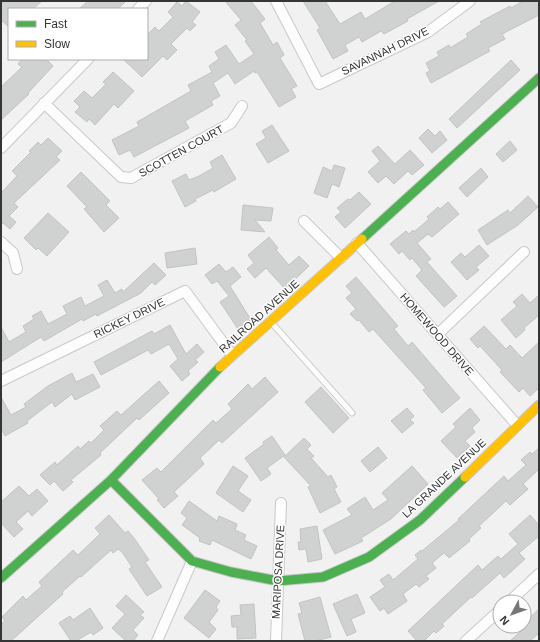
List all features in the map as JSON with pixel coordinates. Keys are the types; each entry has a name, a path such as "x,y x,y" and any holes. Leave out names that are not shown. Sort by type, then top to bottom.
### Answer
{"street":[{"name":"SAVANNAH DRIVE","path":"276,1 319,84 428,32 470,1"},
{"path":"1,148 87,60"},
{"name":"RAILROAD AVENUE","path":"1,578 111,480 232,355 539,78"},
{"name":"SCOTTEN COURT","path":"44,103 121,177 131,178 230,123 242,106"},
{"path":"304,221 341,258"},
{"path":"1,242 13,253 17,270"},
{"name":"HOMEWOOD DRIVE","path":"357,243 517,425"},
{"path":"438,334 524,252"},
{"name":"RICKEY DRIVE","path":"1,381 185,291 232,355"},
{"name":"LA GRANDE AVENUE","path":"111,480 192,560 231,572 278,581 323,577 369,557 420,520 539,405"},
{"name":"MARIPOSA DRIVE","path":"276,641 281,503"},
{"path":"157,641 192,560"},
{"path":"518,594 539,574"},
{"path":"466,641 492,617"}],"lane":[{"path":"271,321 352,413"}],"building":[{"path":"1,1 42,1 34,8 8,8 8,26 1,20"},
{"path":"88,1 126,1 119,8 80,8"},
{"path":"186,1 200,12 192,22 196,25 190,31 187,28 171,44 177,50 167,60 163,56 142,77 124,60 148,60 148,34 155,27 159,31 173,17 168,12 177,2 182,6"},
{"path":"225,1 251,1 265,19 260,23 273,45 277,42 284,55 280,58 297,86 291,89 296,97 279,107 257,72 255,73 254,71 235,84 228,73 213,83 220,96 211,101 213,105 185,121 189,128 134,157 130,150 119,155 112,140 139,126 137,122 191,91 188,85 212,72 209,66 219,59 215,52 226,45 239,64 254,54 245,41 247,40 235,25 241,20"},
{"path":"303,1 325,1 340,24 361,12 365,19 395,1 439,1 407,19 408,21 384,34 381,31 362,42 359,37 345,45 348,51 333,59 317,30 320,28"},
{"path":"523,1 539,1 539,15 502,34 505,39 488,48 490,51 431,83 426,73 430,71 426,63 439,56 437,52 449,45 450,48 468,37 466,34 482,24 480,22 510,6 511,8"},
{"path":"21,60 47,60 53,66 28,93 29,94 1,120 1,87 22,67 18,64"},
{"path":"511,60 520,70 457,128 449,119"},
{"path":"113,72 134,91 118,108 114,104 95,125 89,119 87,122 75,112 80,107 74,101 84,91 92,98 106,84 103,82"},
{"path":"272,125 289,151 268,163 256,144 266,138 262,131"},
{"path":"428,129 435,136 440,131 447,140 432,153 419,138"},
{"path":"48,138 62,151 56,157 60,160 14,203 18,207 9,216 16,222 10,229 3,223 1,225 1,193 17,176 12,171 31,152 29,151 38,142 41,145"},
{"path":"510,141 517,150 503,162 496,154"},
{"path":"378,146 395,164 410,150 424,165 412,175 408,171 394,184 386,176 378,183 368,172 380,161 372,151"},
{"path":"222,155 236,179 214,192 213,190 195,199 196,201 185,207 172,181 186,174 189,180 199,176 213,168 210,162"},
{"path":"334,165 345,168 339,187 332,184 327,198 314,193 323,167 332,171"},
{"path":"481,168 488,177 467,197 459,188"},
{"path":"81,172 110,201 106,205 119,218 104,232 84,209 87,207 67,186"},
{"path":"359,192 371,204 345,228 335,217 341,212 337,208"},
{"path":"528,196 538,207 518,225 487,245 478,230 508,210 510,213"},
{"path":"448,202 459,214 432,237 428,234 417,243 431,259 427,262 457,296 444,307 416,276 422,270 412,258 410,260 402,251 399,254 390,244 406,231 409,234 413,230 414,232 429,219 427,217 438,207 440,209"},
{"path":"243,205 273,208 271,221 255,220 265,232 241,230"},
{"path":"48,213 69,232 47,256 38,248 36,250 24,238"},
{"path":"269,237 278,248 276,250 289,265 299,256 309,266 285,289 266,268 255,278 247,269 254,263 248,255"},
{"path":"479,245 489,256 476,267 479,270 467,280 451,262 461,253 465,257"},
{"path":"195,248 197,264 167,268 165,253"},
{"path":"154,263 166,275 155,285 152,282 141,293 97,316 96,314 83,321 82,319 44,341 41,337 1,362 1,327 9,342 26,332 23,326 34,319 32,316 41,311 48,324 67,314 63,306 81,297 85,306 104,296 98,285 107,280 115,293 122,289 123,292"},
{"path":"219,264 226,272 233,267 241,277 230,286 251,320 238,329 220,302 229,296 217,281 212,284 205,275"},
{"path":"356,277 398,326 394,329 408,346 412,342 460,398 442,413 423,390 426,388 373,329 369,332 359,320 357,321 350,314 356,309 346,298 352,293 346,286"},
{"path":"522,294 530,303 539,295 539,315 524,328 525,330 516,338 501,320 517,306 513,302"},
{"path":"170,325 186,354 197,344 204,352 195,360 198,362 188,371 190,374 182,381 170,366 178,359 169,344 151,354 148,350 101,375 94,362 152,331 154,334"},
{"path":"484,326 506,349 510,345 522,358 539,342 539,388 530,396 523,388 519,392 500,372 502,370 480,346 478,348 470,339"},
{"path":"72,373 76,382 93,374 100,387 75,400 72,394 55,407 52,402 27,421 28,423 5,436 1,428 1,397 11,415 26,407 24,404 48,386"},
{"path":"265,377 278,392 222,443 219,440 200,458 204,464 174,492 178,496 164,508 157,500 159,499 142,480 157,468 161,472 213,420 216,423 232,409 228,404 248,384 252,389"},
{"path":"159,381 169,393 139,420 137,418 100,453 101,455 71,480 73,482 63,491 54,481 50,485 40,475 55,462 57,465 78,446 80,449 89,441 91,443 104,430 100,426 117,411 121,415"},
{"path":"321,387 349,418 333,433 305,402"},
{"path":"407,408 414,416 410,420 414,423 402,433 391,421"},
{"path":"470,408 480,420 472,428 475,432 465,441 470,446 457,458 441,441 456,427 453,424"},
{"path":"272,436 285,455 267,468 271,474 261,481 245,458"},
{"path":"304,438 311,445 307,449 314,456 311,458 328,477 331,475 337,487 334,489 341,502 320,513 308,487 311,486 284,457"},
{"path":"378,447 387,458 370,472 361,461"},
{"path":"539,448 539,469 523,484 528,489 510,505 506,501 479,526 481,528 469,539 470,541 449,558 444,553 432,563 436,568 426,576 429,579 419,587 416,584 403,594 407,601 388,614 384,608 380,611 370,597 385,587 380,580 389,574 393,580 418,559 415,555 421,550 422,551 459,520 458,519 504,476 508,481 526,465 521,460 530,452 532,454"},
{"path":"233,466 248,476 238,491 251,500 243,512 216,493"},
{"path":"412,466 428,484 391,519 361,538 363,541 335,554 323,530 352,515 347,509 365,497 373,510 388,500 382,493"},
{"path":"19,486 29,496 37,489 48,501 32,516 28,511 16,522 23,529 14,537 1,523 1,502"},
{"path":"189,501 217,521 219,516 237,524 235,530 246,535 244,540 257,546 251,559 212,540 210,545 199,541 200,538 182,525 187,518 181,513"},
{"path":"109,515 125,533 128,531 134,538 149,560 145,562 162,587 147,596 129,569 132,567 122,552 118,549 113,553 111,550 62,592 63,594 11,641 1,641 1,624 5,621 2,617 23,596 26,600 42,586 39,582 73,550 78,555 100,534 95,528"},
{"path":"530,515 539,525 539,536 519,553 525,559 504,578 500,573 472,598 471,597 442,624 444,626 436,633 434,631 424,641 417,641 408,631 478,565 482,570 498,556 501,559 518,544 509,534"},
{"path":"317,526 322,559 308,562 306,549 299,550 298,542 301,542 300,529"},
{"path":"205,590 220,601 216,607 218,610 209,622 216,629 209,638 184,618"},
{"path":"357,594 365,613 351,619 356,632 347,636 333,604"},
{"path":"126,595 144,612 140,615 144,618 133,630 138,635 133,641 126,641 112,628 125,614 116,606"},
{"path":"320,597 331,637 315,641 305,641 298,614 302,613 299,603"},
{"path":"254,604 256,638 237,639 237,627 232,627 231,616 241,615 240,605"},
{"path":"90,608 103,628 93,635 91,632 76,641 71,641 59,623 70,616 73,620"},
{"path":"539,609 539,633 530,641 510,641 518,634 532,634 532,616"}],"traffic: fast":[{"path":"362,239 539,78"},
{"path":"1,578 111,480 220,367"},
{"path":"111,480 192,561 231,572 278,581 323,577 369,557 420,520 465,477"}],"traffic: slow":[{"path":"220,367 362,239"},
{"path":"465,477 539,405"}]}
